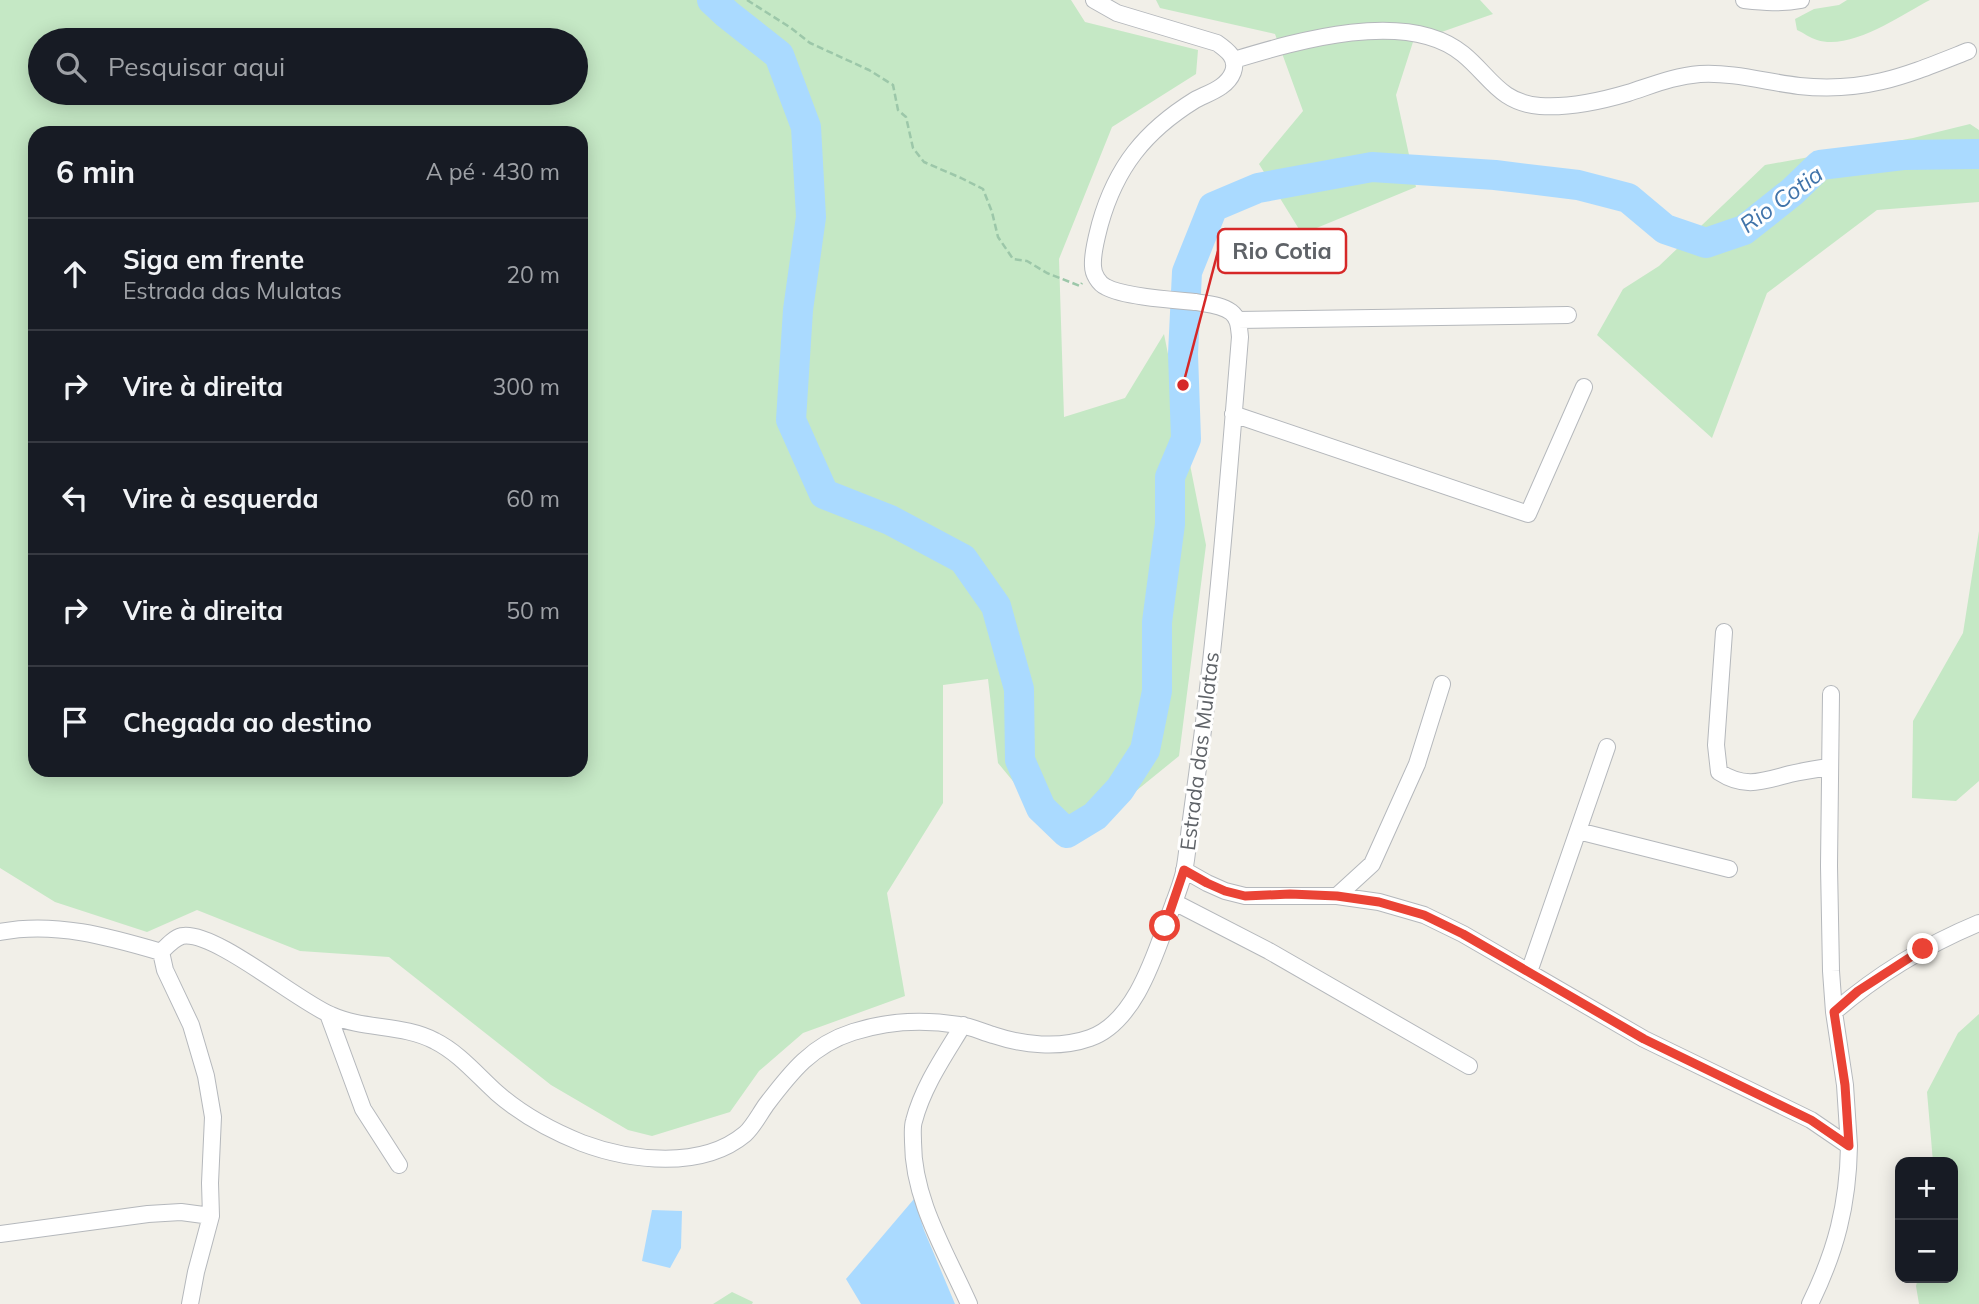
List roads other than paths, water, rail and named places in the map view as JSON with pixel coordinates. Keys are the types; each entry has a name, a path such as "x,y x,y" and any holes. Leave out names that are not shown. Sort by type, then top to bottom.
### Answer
{"street":[{"path":"1094,0 1117,13 1217,43 1230,53 1234,60 1233,72 1224,85 1195,100 1163,123 1145,138 1132,154 1107,200 1098,233 1093,265 1095,276 1104,286 1117,291 1218,306 1232,312 1237,320 1568,315"},
{"path":"1744,0 1801,0"},
{"path":"1234,60 1266,50 1349,33 1386,30 1414,33 1445,43 1463,54 1498,91 1520,102 1540,106 1601,99 1680,76 1703,74 1802,86 1870,85 1901,77 1968,51"},
{"name":"Estrada das Mulatas","path":"161,952 170,942 183,936 201,939 221,947 328,1014 354,1023 407,1031 433,1040 452,1052 502,1097 557,1132 585,1144 659,1159 690,1157 718,1150 747,1133 803,1059 821,1045 872,1026 926,1021 963,1025 1022,1043 1046,1045 1089,1039 1106,1031 1133,998 1148,974 1184,870 1208,690 1240,337 1237,320"},
{"path":"1233,414 1528,514 1584,387"},
{"path":"1724,632 1716,745 1719,772 1730,779 1746,783 1829,767"},
{"path":"1337,896 1373,864 1417,764 1442,684"},
{"path":"1810,1304 1836,1241 1849,1178 1845,1085 1831,971 1831,694"},
{"path":"1528,972 1607,747"},
{"path":"1578,831 1729,869"},
{"path":"1184,870 1225,891 1245,896 1337,896 1379,902 1424,915 1463,934 1644,1039 1811,1120 1849,1146"},
{"path":"1174,902 1269,951 1469,1066"},
{"path":"1834,1012 1858,991 1923,949 1979,923"},
{"path":"0,932 24,928 103,936 161,952 165,970 191,1026 206,1076 213,1117 211,1216 190,1304"},
{"path":"328,1014 363,1109 400,1165"},
{"path":"963,1025 922,1099 913,1123 913,1151 917,1177 930,1222 969,1304"},
{"path":"0,1234 148,1214 181,1212 211,1216"}],"water":[{"path":"914,1199 955,1304 861,1304 846,1279"},
{"path":"652,1210 682,1211 681,1248 670,1268 642,1261"}],"waterway":[{"name":"Rio Cotia","path":"712,0 779,55 806,127 811,217 798,310 791,420 824,494 890,520 963,559 996,606 1019,689 1020,760 1041,808 1067,833 1095,816 1120,789 1145,750 1157,691 1157,622 1170,524 1170,477 1186,439 1183,354 1187,272 1213,207 1258,188 1372,167 1495,175 1578,185 1628,198 1665,229 1706,243 1744,230 1792,192 1820,165 1903,155 1979,154"}],"place":[{"name":"Rio Cotia","path":"1183,385"}]}
